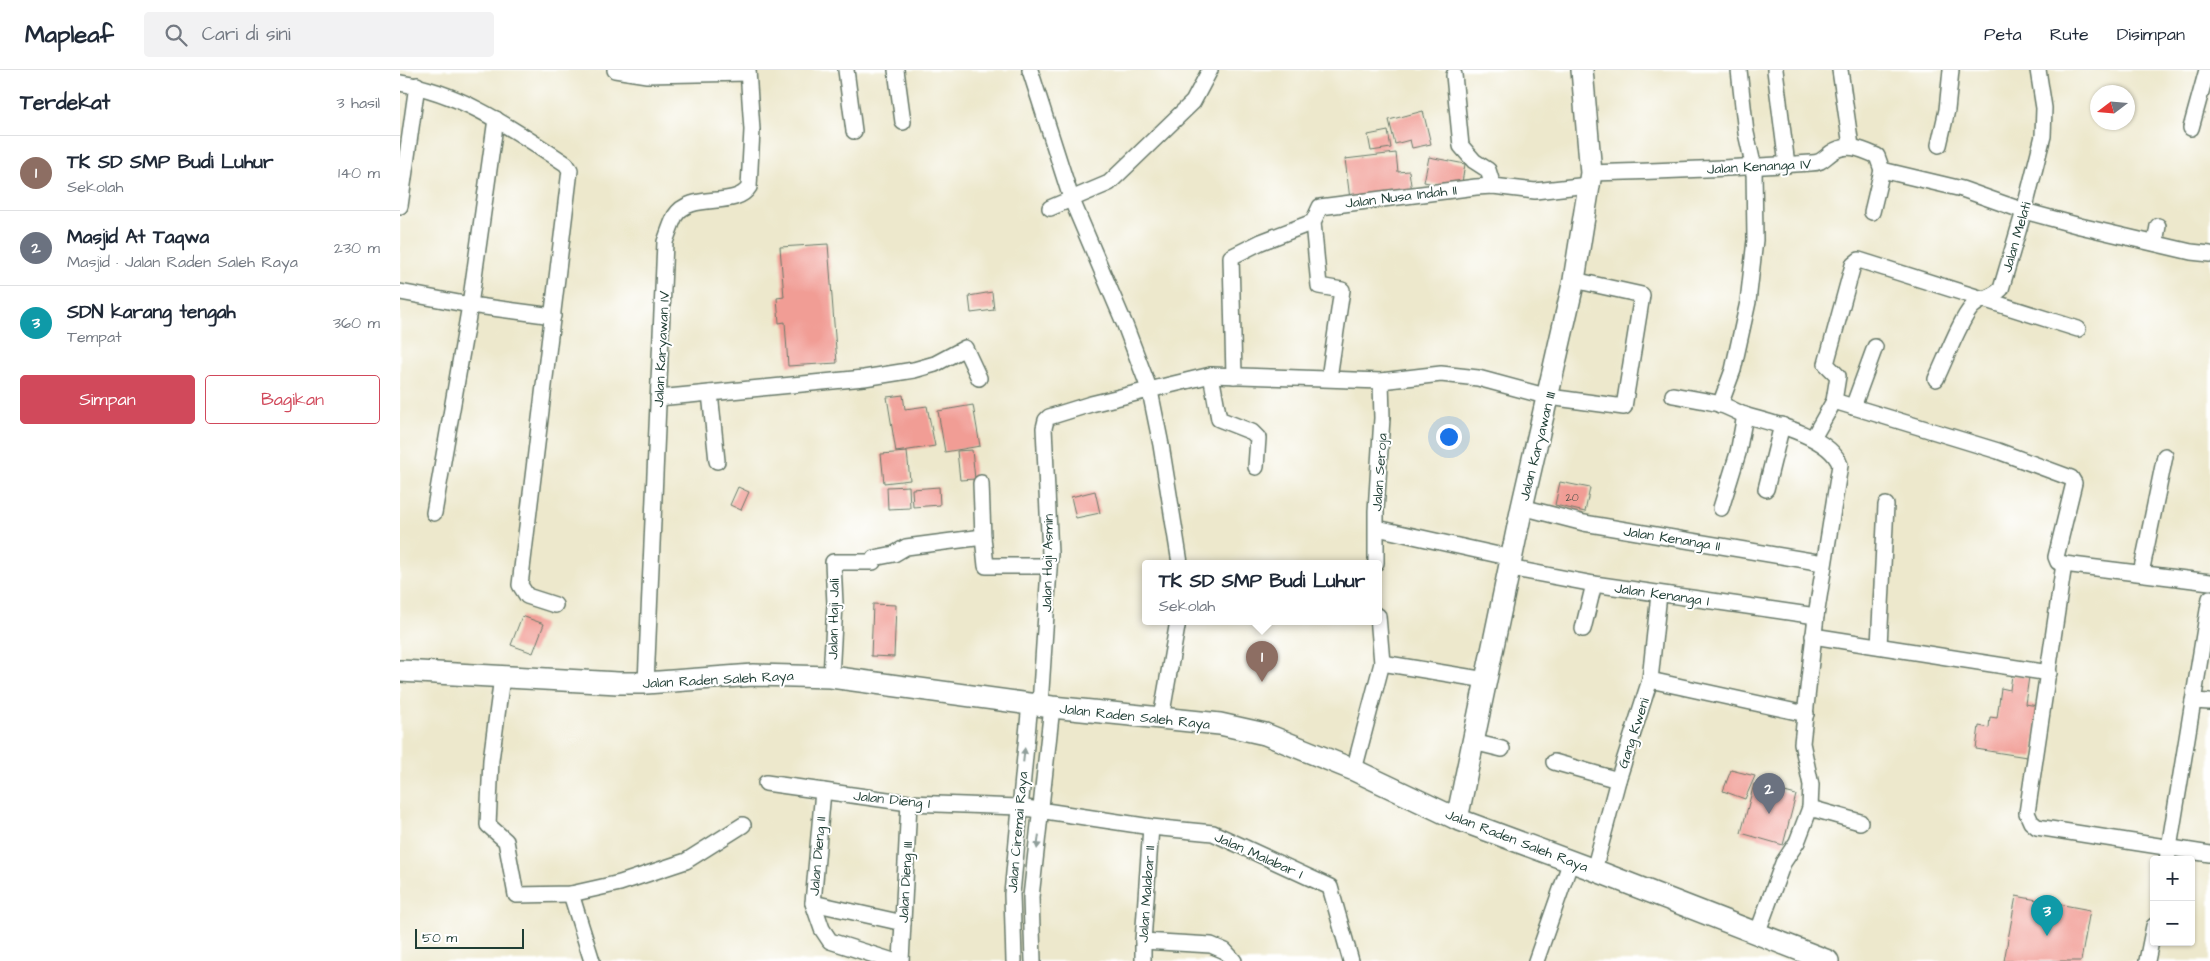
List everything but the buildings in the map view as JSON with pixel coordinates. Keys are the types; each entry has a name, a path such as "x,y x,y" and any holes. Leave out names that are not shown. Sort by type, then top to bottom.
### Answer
{"main road":[{"name":"Jalan Karyawan III","path":"1458,820 1522,507 1574,280 1590,179 1582,70"},
{"name":"Jalan Raden Saleh Raya","path":"400,671 646,683 753,675 831,677 1041,705 1220,724 1265,734 1354,770 1458,820 1594,870 1828,961"}],"street":[{"path":"615,70 647,75 748,71"},
{"path":"846,70 854,131"},
{"path":"896,70 903,122"},
{"path":"1030,70 1072,198 1125,325 1150,391 1161,444 1180,560"},
{"path":"1050,208 1109,183 1193,102 1210,70"},
{"path":"1720,405 1733,370 1748,302 1755,240 1754,168 1746,133 1739,70"},
{"path":"1774,70 1787,165"},
{"path":"1840,70 1851,146 1877,156 1882,170 1872,212"},
{"path":"1939,145 1947,110 1951,70"},
{"name":"Jalan Melati","path":"1936,378 1970,309 1980,299 1995,296 2001,289 2024,211 2043,136 2044,108 2038,70"},
{"path":"2191,128 2207,70"},
{"name":"Jalan Karyawan IV","path":"646,683 665,242 675,215 685,206 734,197 743,194 749,187 752,130 748,71"},
{"path":"1454,75 1461,146 1474,161 1488,170 1492,186"},
{"path":"400,83 417,85 450,95 496,119 566,164 570,170 520,585 528,596 555,605"},
{"path":"400,206 417,85"},
{"path":"434,513 470,305 496,119"},
{"name":"Jalan Kenanga IV","path":"1590,179 1819,163 1832,152 1851,146"},
{"path":"1882,170 1962,189 2024,211 2190,252 2210,254"},
{"name":"Jalan Nusa Indah II","path":"1234,376 1232,255 1313,222 1320,206 1492,186 1535,191 1590,179"},
{"path":"1313,222 1319,286 1342,290 1329,378"},
{"path":"2155,243 2158,226"},
{"path":"1814,438 1834,401 1838,376 1826,364 1855,262 1859,260 2078,329"},
{"path":"1150,391 1211,375 1381,381 1441,374 1478,378 1548,398 1624,407 1642,295 1574,280"},
{"path":"400,292 470,305 553,316"},
{"path":"1853,407 1875,347"},
{"path":"658,398 864,378 914,370 935,364 965,348 978,378"},
{"path":"1211,375 1219,418 1252,432 1258,438 1256,467"},
{"name":"Jalan Seroja","path":"1376,560 1376,512 1382,418 1381,381"},
{"name":"Jalan Haji Asmin","path":"1041,705 1049,566 1044,428 1046,420 1053,415 1091,404 1150,391"},
{"path":"710,393 717,461"},
{"path":"1673,395 1720,405 1745,415 1782,425 1814,438 1838,457 1840,465 1823,563 1813,636 1802,744 1811,785 1810,808 1797,842 1783,863 1757,934"},
{"path":"1834,401 1998,451 2072,478 2074,483 2056,557 2058,562 2210,582"},
{"path":"1721,508 1738,453 1745,415"},
{"path":"1766,489 1782,425"},
{"path":"2142,573 2165,456"},
{"path":"980,483 986,566 1049,566"},
{"path":"1879,646 1886,505"},
{"name":"Jalan Kenanga II","path":"1522,507 1584,523 1823,563"},
{"name":"Jalan Kenanga I","path":"1377,528 1594,584 1816,616"},
{"name":"Jalan Haji Jali","path":"831,677 835,604 833,562 872,562 874,558 894,554 906,547 983,536"},
{"path":"2064,564 2050,674 2027,814 2031,822 2036,827 2168,854 2210,854"},
{"path":"1583,629 1594,584"},
{"name":"Gang Kweni","path":"1594,870 1618,780 1650,680 1659,594"},
{"path":"2168,854 2210,598"},
{"path":"1161,718 1177,625"},
{"path":"1354,770 1382,663 1379,625"},
{"path":"1813,636 2050,674"},
{"path":"1382,663 1486,680"},
{"path":"502,677 491,760 488,825 506,841 516,896 571,894 620,883 686,861 743,825"},
{"path":"1650,680 1806,714"},
{"path":"2193,701 2210,702"},
{"name":"Jalan Ciremai Raya","path":"1014,961 1012,894 1019,807 1041,705"},
{"name":"Jalan Ciremai Raya","path":"1033,961 1031,898 1041,811 1041,705"},
{"path":"1474,742 1502,749"},
{"path":"1554,762 1618,780"},
{"name":"Jalan Dieng I","path":"766,783 909,803 1019,807"},
{"name":"Jalan Dieng II","path":"822,791 813,903 822,929 830,941 894,961"},
{"name":"Jalan Dieng III","path":"901,961 909,803"},
{"name":"Jalan Malabar I","path":"1019,807 1151,827 1213,833 1330,887 1352,961"},
{"path":"1810,808 1860,822"},
{"name":"Jalan Malabar II","path":"1143,961 1151,827"},
{"path":"1536,961 1570,861"},
{"path":"571,894 592,961"},
{"path":"813,903 903,923"},
{"path":"1013,925 1032,926"},
{"path":"1143,942 1211,945 1225,951 1234,961"},
{"path":"2147,961 2150,946"}],"place":[{"name":"TK SD SMP Budi Luhur","path":"1262,682"},
{"name":"Masjid At Taqwa","path":"1769,814"},
{"name":"SDN karang tengah","path":"2047,936"}]}
